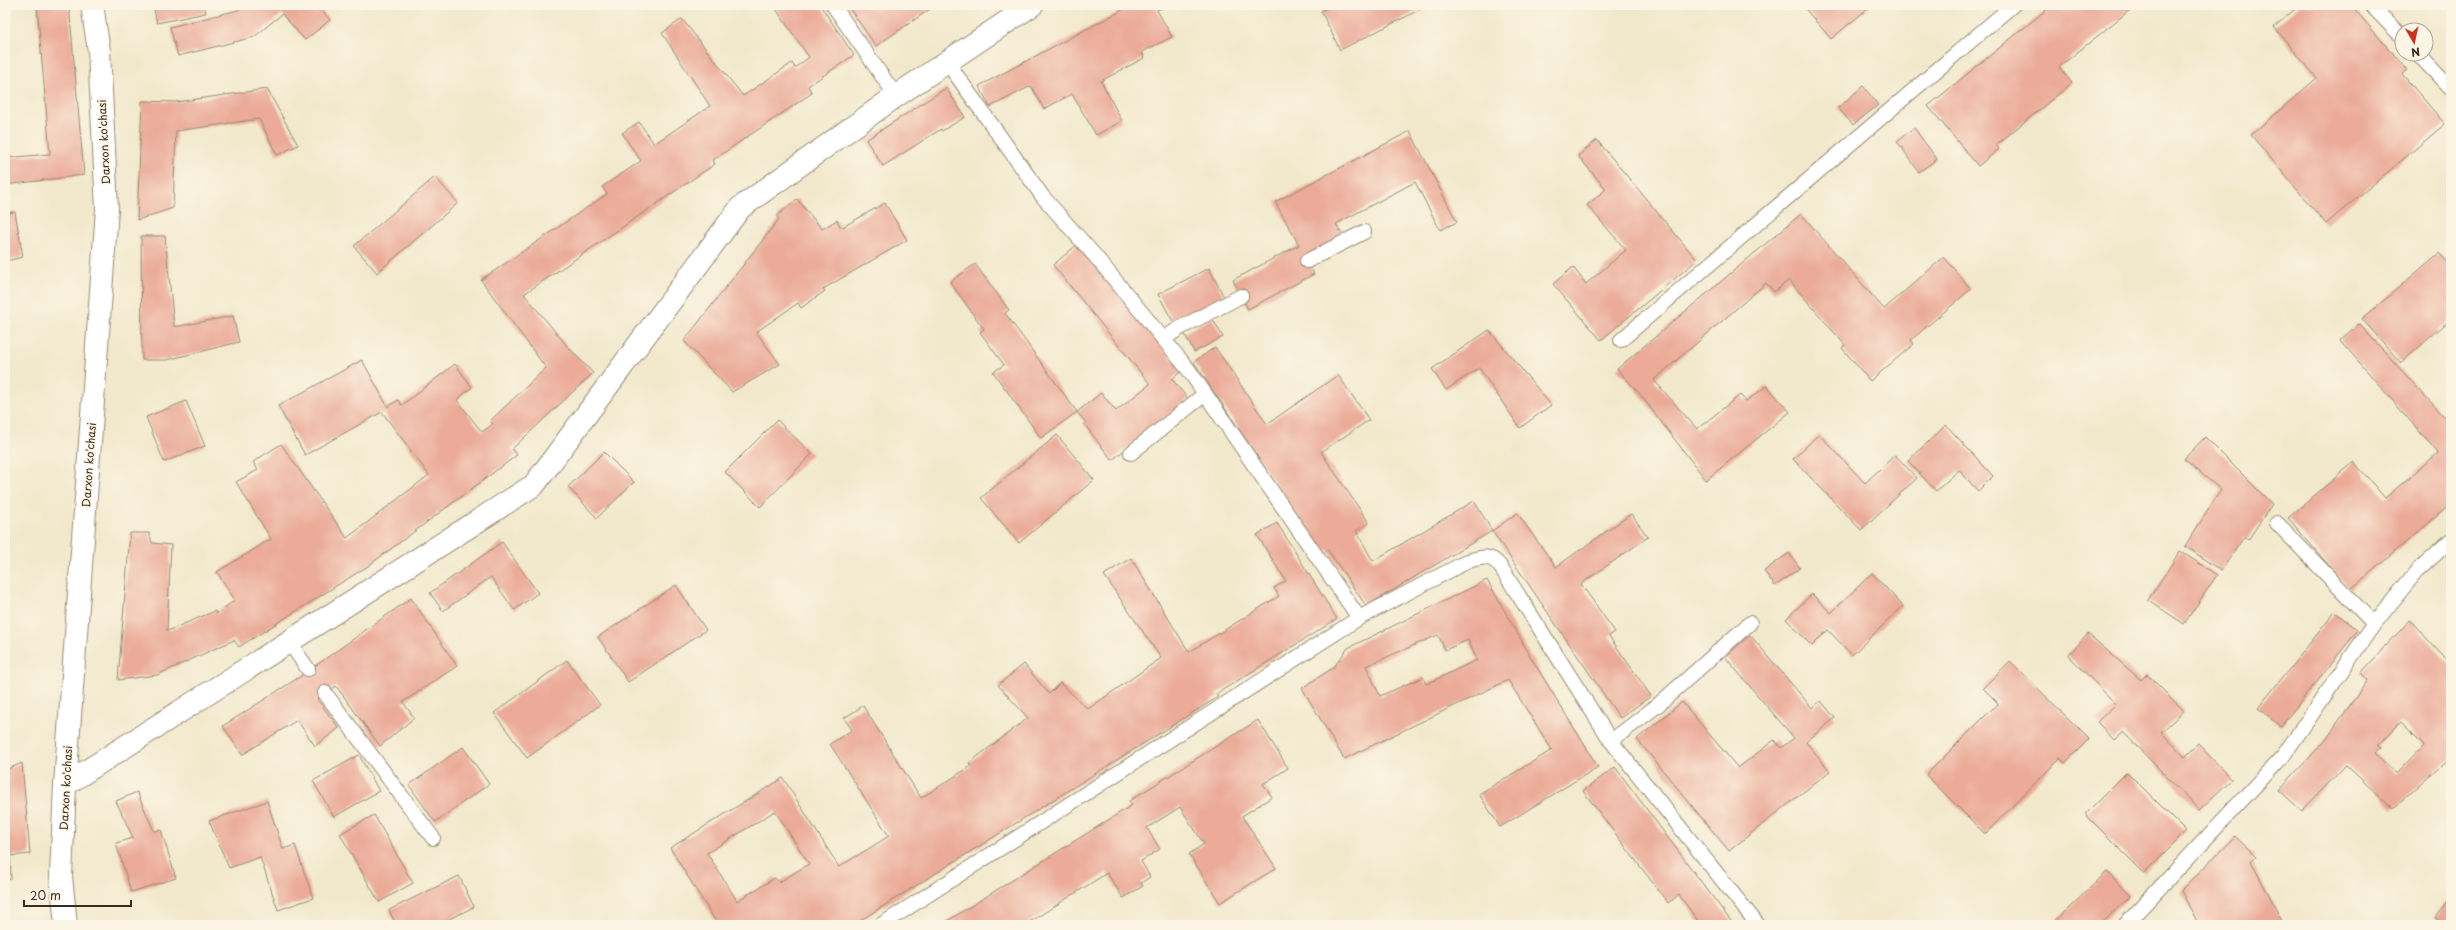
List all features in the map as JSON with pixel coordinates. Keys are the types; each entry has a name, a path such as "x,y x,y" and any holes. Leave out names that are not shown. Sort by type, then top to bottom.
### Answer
{"street":[{"name":"Darxon ko'chasi","path":"66,925 61,876 65,785 108,209 99,51 92,5"},
{"path":"65,785 534,485 740,208 896,96 1032,5"}],"lane":[{"path":"833,5 896,96"},
{"path":"1621,340 2013,5"},
{"path":"2371,5 2394,29"},
{"path":"947,62 1043,197 1163,340 1205,394 1359,618"},
{"path":"2426,62 2451,89"},
{"path":"1307,261 1364,232"},
{"path":"1163,340 1180,328 1241,296"},
{"path":"1131,453 1205,394"},
{"path":"2277,523 2374,624"},
{"path":"2125,925 2283,756 2374,624 2416,572 2451,540"},
{"path":"880,925 1359,618 1468,561 1484,556 1493,558 1500,566 1611,741 1758,925"},
{"path":"1611,741 1658,705 1750,622"},
{"path":"289,642 308,669"},
{"path":"325,693 433,838"}],"building":[{"path":"37,5 69,5 84,175 5,185 5,158 50,154"},
{"path":"153,5 204,5 206,13 157,23"},
{"path":"247,5 317,5 330,20 305,40 282,14 254,37 178,56 170,27 242,9"},
{"path":"773,5 820,5 854,55 808,86 812,93 713,160 715,164 524,294 568,347 593,373 512,449 517,455 368,566 239,647 234,640 157,675 118,680 130,533 149,533 152,543 171,545 167,631 215,611 216,614 235,600 217,572 271,539 236,482 258,470 253,462 281,444 347,538 429,475 382,412 305,455 278,406 362,360 388,407 398,400 402,405 455,364 472,387 457,400 482,432 493,424 490,421 546,368 481,280 607,194 602,187 641,161 622,133 639,122 654,144 710,106 662,33 682,19 743,96 792,63 795,68 809,57"},
{"path":"847,5 936,5 876,46"},
{"path":"1132,5 1169,5 1157,10 1172,37 1142,52 1144,58 1101,81 1122,121 1096,135 1072,94 1044,109 1031,86 990,107 979,86"},
{"path":"1334,5 1429,5 1340,50 1321,11"},
{"path":"1802,5 1872,5 1831,39"},
{"path":"2052,5 2136,5 2059,67 2072,83 1996,145 1999,149 1978,166 1928,106"},
{"path":"2300,5 2351,5 2394,55 2394,62 2400,62 2407,70 2402,74 2445,124 2326,224 2251,135 2317,78 2274,27"},
{"path":"1863,86 1878,105 1853,125 1838,108"},
{"path":"946,88 965,117 942,131 941,129 883,166 866,140"},
{"path":"267,89 298,145 277,155 259,119 176,131 173,208 137,220 142,101 176,102"},
{"path":"1914,128 1937,159 1919,172 1897,141"},
{"path":"1410,131 1457,222 1440,230 1415,182 1336,224 1344,238 1307,261 1314,274 1248,309 1233,280 1299,245 1275,202"},
{"path":"1597,140 1697,260 1601,340 1553,284 1573,267 1586,284 1626,250 1587,205 1606,189 1578,156"},
{"path":"435,177 458,203 377,273 354,246"},
{"path":"797,199 822,229 837,220 841,228 885,203 907,240 823,289 825,291 801,308 798,303 756,332 780,364 732,392 684,341 779,219 777,216"},
{"path":"15,212 23,257 5,261 5,213"},
{"path":"1801,214 1884,309 1944,257 1971,289 1911,340 1914,344 1870,381 1842,348 1845,345 1789,280 1774,292 1766,283 1654,380 1697,429 1740,395 1746,401 1767,386 1790,412 1706,480 1639,393 1617,369"},
{"path":"141,236 165,236 174,327 233,316 239,342 167,360 142,360"},
{"path":"1078,244 1182,371 1172,379 1188,399 1112,460 1084,424 1086,423 1077,412 1101,393 1116,411 1150,384 1053,265"},
{"path":"2439,253 2451,266 2451,319 2401,363 2362,319"},
{"path":"975,264 1009,310 1005,313 1077,412 1041,438 993,372 1004,365 980,332 984,329 950,282"},
{"path":"1209,268 1226,301 1176,327 1158,294"},
{"path":"1212,318 1223,337 1194,352 1184,333"},
{"path":"2359,324 2451,424 2451,504 2350,590 2288,518 2354,462 2385,498 2438,453 2340,340"},
{"path":"1489,330 1551,405 1520,428 1479,368 1446,390 1432,369"},
{"path":"1215,347 1267,424 1338,375 1369,420 1321,452 1369,523 1356,531 1373,561 1474,501 1492,531 1366,606 1328,550 1322,553 1194,362"},
{"path":"186,401 205,446 164,462 146,417"},
{"path":"777,420 812,454 760,507 725,472"},
{"path":"1946,425 1993,476 1978,491 1959,470 1936,491 1908,461"},
{"path":"1819,434 1865,483 1895,455 1917,478 1861,530 1793,459"},
{"path":"1057,435 1094,480 1019,543 981,498"},
{"path":"2205,437 2272,504 2248,540 2244,537 2221,571 2185,546 2221,490 2184,459"},
{"path":"604,452 634,482 597,518 568,487"},
{"path":"1517,513 1556,567 1631,514 1648,537 1581,584 1615,632 1609,636 1651,696 1620,718 1492,531"},
{"path":"1277,523 1337,619 1216,694 1218,697 853,925 718,925 670,848 783,778 839,867 889,836 830,744 852,730 844,718 863,706 921,798 971,766 969,763 1028,718 998,685 1024,664 1049,694 1060,683 1088,709 1161,658 1104,575 1131,558 1189,652 1279,596 1274,588 1286,581 1257,535","holes":["775,811 809,864 779,882 775,878 737,901 707,853"]},
{"path":"502,542 538,593 514,610 491,577 443,611 430,593"},
{"path":"2180,551 2217,575 2184,624 2148,600"},
{"path":"1789,553 1800,568 1775,586 1764,571"},
{"path":"1872,573 1903,606 1852,655 1828,630 1812,646 1786,619 1812,594 1831,613"},
{"path":"1487,580 1536,666 1598,767 1500,827 1479,794 1552,750 1508,680 1344,759 1302,688 1333,668 1348,648","holes":["1438,635 1445,650 1468,640 1477,660 1426,684 1423,677 1380,696 1366,666"]},
{"path":"676,585 706,630 628,682 598,637"},
{"path":"411,598 457,666 403,702 414,718 380,746 336,686 317,699 339,728 315,746 297,720 242,755 223,726 301,676"},
{"path":"2335,612 2358,630 2281,726 2258,708"},
{"path":"2410,620 2451,665 2451,757 2393,809 2346,765 2302,811 2279,790 2323,743 2368,680 2361,673","holes":["2401,722 2424,745 2396,774 2374,753 2380,748 2377,746"]},
{"path":"2088,634 2141,680 2147,674 2184,711 2161,732 2185,757 2198,744 2232,779 2199,810 2123,732 2114,740 2097,722 2116,704 2068,655"},
{"path":"1750,635 1812,708 1821,701 1835,718 1806,742 1830,771 1729,851 1637,739 1682,702 1738,768 1774,740 1781,748 1794,738 1725,657"},
{"path":"567,660 600,705 527,758 494,713"},
{"path":"2010,661 2089,739 2065,763 2060,758 1985,834 1926,775 1998,703 1983,688"},
{"path":"1258,720 1288,768 1263,784 1272,797 1242,816 1276,868 1220,903 1189,854 1204,844 1180,807 1147,828 1160,849 1141,861 1150,877 1141,883 1143,886 1123,898 1107,873 1025,925 941,925 1132,805 1129,801"},
{"path":"463,747 489,784 435,822 409,785"},
{"path":"359,755 379,791 334,817 313,781"},
{"path":"22,763 30,854 10,856 11,879 5,881 5,770"},
{"path":"1615,767 1734,925 1701,925 1679,895 1668,903 1583,791"},
{"path":"2127,772 2186,831 2144,873 2085,814"},
{"path":"137,792 154,831 161,830 176,878 131,892 116,843 133,838 116,801"},
{"path":"267,801 283,849 295,845 313,898 278,910 260,857 229,868 209,821"},
{"path":"374,815 413,883 379,902 340,834"},
{"path":"2235,836 2256,856 2251,861 2284,925 2199,925 2181,891"},
{"path":"2107,872 2130,896 2100,925 2051,925"},
{"path":"459,876 474,907 437,925 396,925 389,910"},
{"path":"2448,900 2451,902 2451,925 2445,925 2435,918"}]}
